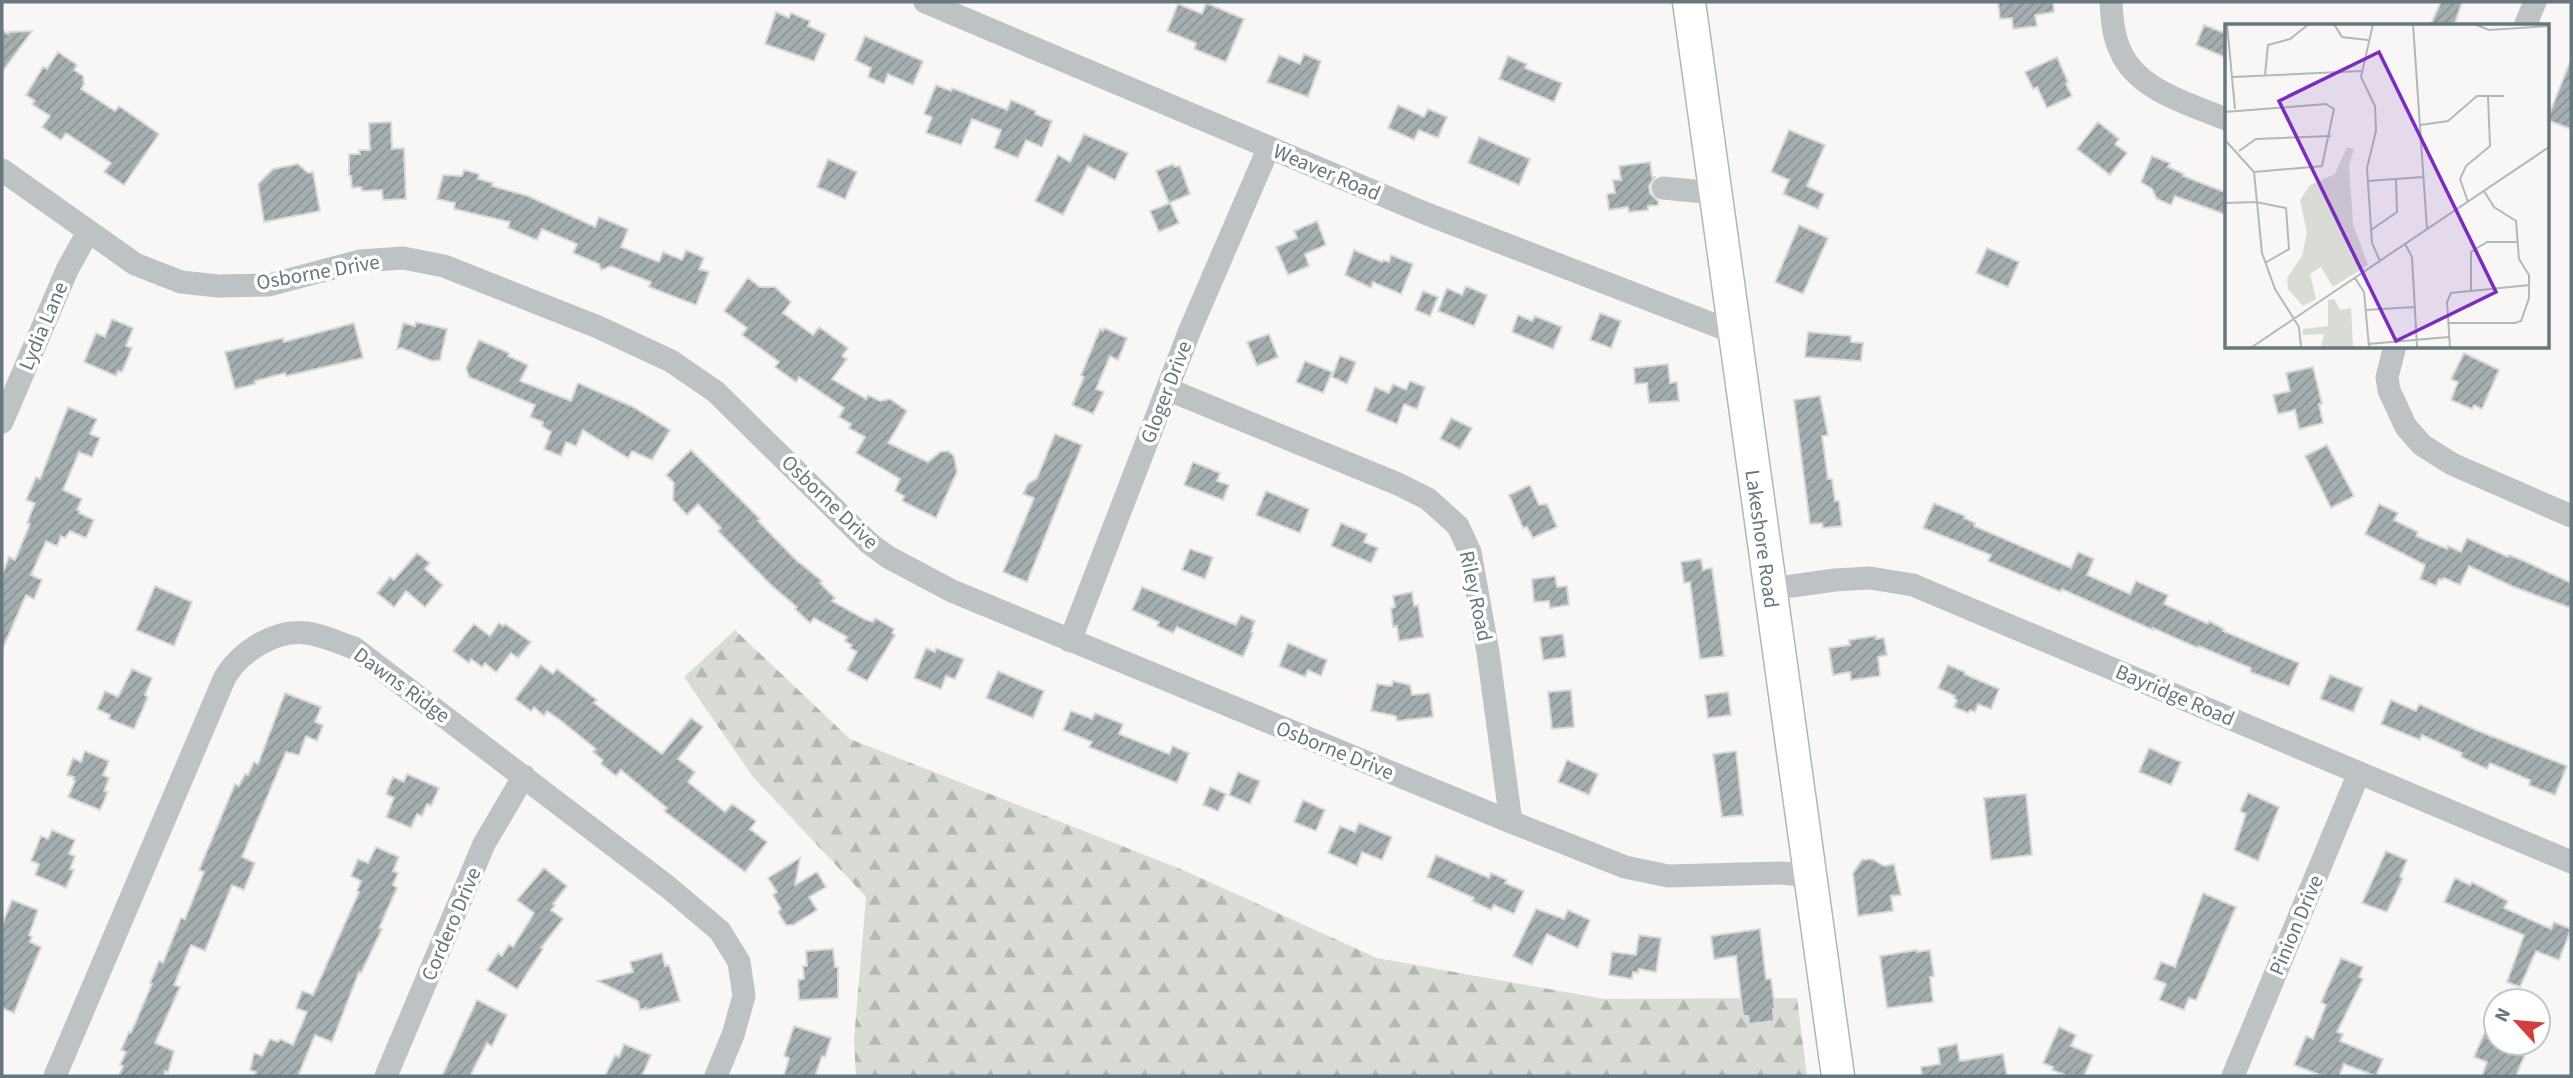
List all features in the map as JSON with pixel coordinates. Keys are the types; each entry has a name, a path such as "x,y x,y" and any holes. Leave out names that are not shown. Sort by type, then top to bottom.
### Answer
{"street":[{"name":"Weaver Road","path":"925,2 1427,214 1733,331"},
{"name":"Lakeshore Road","path":"1689,2 1838,1076"},
{"path":"2111,2 2119,50 2128,65 2146,81 2171,96 2225,118"},
{"path":"2526,24 2535,2"},
{"name":"Gloger Drive","path":"1070,641 1190,330 1269,147"},
{"name":"Osborne Drive","path":"2,170 135,264 181,282 219,286 269,285 360,261 403,258 444,266 598,327 671,361 716,392 869,543 888,557 952,591 1626,867 1668,876 1782,873 1810,876"},
{"path":"1663,188 1715,193"},
{"name":"Lydia Lane","path":"2,422 67,270 88,232"},
{"path":"2394,348 2387,377 2389,390 2406,426 2422,445 2452,464 2571,516"},
{"name":"Riley Road","path":"1167,389 1398,484 1428,499 1458,526 1469,552 1488,652 1511,822"},
{"name":"Bayridge Road","path":"1769,589 1870,578 1913,585 2571,862"},
{"name":"Dawns Ridge","path":"55,1076 225,677 234,662 258,644 279,636 304,632 354,648 668,887 720,931 740,962 744,996 733,1035 716,1076"},
{"name":"Pinion Drive","path":"2233,1076 2359,773"},
{"name":"Cordero Drive","path":"386,1076 485,844 524,776"}],"green space":[{"path":"735,630 850,739 1183,870 1377,958 1604,999 1797,998 1807,1076 856,1076 854,1040 866,897 753,777 684,677"}],"building":[{"path":"1998,2 2053,2 2054,12 2035,15 2037,26 2013,29 2012,18 2000,19"},
{"path":"2441,2 2462,2 2455,24 2431,24"},
{"path":"1206,3 1244,19 1226,62 1194,49 1196,43 1167,31 1178,4 1202,14"},
{"path":"776,12 789,18 791,13 810,21 808,26 826,34 814,61 765,44"},
{"path":"2204,25 2225,33 2225,57 2196,45"},
{"path":"2,30 8,34 32,31 2,72"},
{"path":"865,36 923,61 913,85 888,74 884,84 868,77 871,68 855,60"},
{"path":"58,52 77,65 74,70 83,76 84,84 81,89 115,111 119,106 159,134 124,185 104,172 111,163 66,133 61,140 42,127 50,116 32,104 35,101 26,95 43,67 47,69"},
{"path":"1304,54 1321,61 1308,97 1267,82 1279,55 1300,64"},
{"path":"1508,56 1527,64 1525,68 1562,83 1554,102 1499,79"},
{"path":"2057,57 2072,96 2047,108 2037,87 2033,89 2025,72"},
{"path":"2571,62 2571,129 2548,120"},
{"path":"936,85 951,91 952,88 1007,110 1011,100 1036,111 1035,114 1052,121 1042,147 1026,140 1018,158 994,148 1001,130 972,119 961,145 926,133 932,117 924,114"},
{"path":"1398,105 1424,117 1428,109 1447,117 1438,138 1419,130 1414,140 1388,128"},
{"path":"391,122 392,149 404,148 406,199 383,200 382,190 362,191 361,187 352,188 349,176 349,154 370,150 369,123"},
{"path":"2098,122 2119,139 2115,144 2127,153 2110,175 2077,149"},
{"path":"1789,130 1825,145 1807,186 1824,194 1818,209 1783,194 1789,180 1771,172"},
{"path":"1084,134 1128,153 1115,180 1088,166 1063,215 1035,201 1058,155 1070,162"},
{"path":"1479,137 1530,159 1519,185 1468,163"},
{"path":"2152,156 2170,163 2168,167 2184,174 2183,176 2225,192 2225,214 2175,196 2171,205 2157,199 2152,189 2141,182"},
{"path":"828,159 857,172 845,199 817,187"},
{"path":"1650,162 1652,177 1655,177 1649,186 1650,193 1658,201 1658,205 1648,206 1648,210 1629,212 1628,207 1609,210 1607,194 1615,193 1613,180 1621,180 1619,166"},
{"path":"298,164 308,173 313,172 320,211 264,222 258,184 273,169"},
{"path":"1173,164 1175,167 1180,166 1190,194 1169,203 1156,171"},
{"path":"464,170 479,174 478,179 493,183 492,186 528,196 595,227 599,217 628,229 621,247 659,262 663,252 682,260 686,250 704,258 699,269 709,272 696,305 649,287 651,282 611,266 601,270 599,264 573,253 577,244 542,229 537,240 508,228 510,222 454,209 455,203 437,199 443,175 462,176"},
{"path":"1170,203 1179,223 1159,232 1150,211"},
{"path":"1317,221 1326,245 1305,254 1309,266 1288,275 1276,247 1297,238 1294,231"},
{"path":"1799,225 1828,238 1803,294 1775,282"},
{"path":"1987,248 2019,262 2008,287 1976,273"},
{"path":"1354,250 1382,262 1389,262 1391,255 1413,264 1401,294 1373,282 1371,288 1345,275"},
{"path":"748,278 760,287 775,287 791,302 783,313 813,335 819,327 848,348 842,356 847,359 832,379 866,399 868,395 880,401 890,399 907,411 888,443 928,462 940,452 948,451 954,456 957,472 936,518 902,501 904,496 895,491 900,479 856,453 865,437 849,428 851,424 839,417 844,408 799,377 796,382 775,367 779,362 742,335 747,328 724,311"},
{"path":"1466,286 1487,295 1474,326 1438,311 1447,288 1462,295"},
{"path":"1423,291 1438,297 1430,316 1415,310"},
{"path":"1600,313 1621,321 1611,348 1590,340"},
{"path":"1518,315 1532,321 1535,316 1562,327 1553,349 1512,332"},
{"path":"112,319 133,328 126,346 132,348 122,372 118,371 116,376 84,362 96,333 105,337"},
{"path":"416,322 447,329 440,360 432,361 402,348 397,349 403,323 415,326"},
{"path":"354,323 363,358 286,376 285,373 235,389 225,352 283,338 284,342"},
{"path":"1104,328 1127,338 1118,360 1110,356 1096,389 1104,392 1093,414 1072,405 1100,329 1103,331"},
{"path":"1808,332 1851,336 1851,342 1863,343 1861,361 1805,357"},
{"path":"1269,334 1278,357 1257,366 1247,342"},
{"path":"479,340 528,365 520,381 571,401 578,383 633,407 670,430 652,460 632,451 628,458 583,430 576,446 566,442 561,456 544,449 551,432 542,426 543,422 530,417 535,405 469,377 466,368"},
{"path":"2464,353 2499,370 2482,409 2474,405 2472,409 2451,400 2458,382 2451,379"},
{"path":"1340,356 1356,362 1347,384 1332,377"},
{"path":"1305,361 1332,372 1323,393 1296,382"},
{"path":"1668,364 1670,383 1677,382 1679,401 1649,403 1647,383 1635,384 1634,368"},
{"path":"2313,367 2322,404 2319,404 2323,423 2299,429 2295,410 2278,414 2273,395 2290,391 2286,373"},
{"path":"1410,381 1425,387 1417,409 1404,404 1397,424 1366,411 1375,387 1389,393 1393,384 1406,390"},
{"path":"1820,396 1828,435 1822,436 1828,479 1832,479 1835,501 1839,501 1842,526 1823,528 1822,523 1810,524 1794,400"},
{"path":"68,407 97,419 90,434 100,438 92,457 79,452 63,490 82,499 77,510 94,520 86,538 70,531 65,538 61,536 57,546 46,541 31,575 42,580 34,599 26,595 2,650 2,575 9,557 15,560 30,524 27,523 35,503 26,500 36,477 40,479"},
{"path":"1451,418 1472,428 1460,449 1440,439"},
{"path":"1055,434 1082,445 1027,582 1003,572 1034,498 1023,494 1028,484 1037,478"},
{"path":"2327,445 2354,496 2331,508 2305,456"},
{"path":"691,450 760,519 758,521 796,560 822,581 820,583 835,598 832,601 866,620 873,622 875,618 894,629 892,633 895,635 867,681 847,670 857,652 845,641 847,637 814,618 810,623 795,609 797,607 772,586 718,531 721,528 698,504 687,515 673,500 674,483 666,475"},
{"path":"1193,462 1220,473 1217,481 1229,485 1223,500 1184,485"},
{"path":"1530,485 1539,505 1547,504 1557,527 1533,538 1527,527 1523,528 1509,495"},
{"path":"1266,491 1309,509 1300,533 1256,515"},
{"path":"1934,503 1965,516 1964,518 1975,523 1974,526 2071,568 2078,552 2094,559 2087,575 2130,594 2136,581 2168,595 2164,604 2208,624 2209,621 2224,629 2223,631 2299,663 2289,686 2250,672 2251,668 2153,630 2062,589 2061,592 1988,561 1991,555 1923,528"},
{"path":"2379,504 2398,513 2394,520 2418,532 2416,536 2447,549 2448,546 2461,552 2467,538 2571,583 2571,608 2514,587 2469,566 2460,585 2444,578 2439,579 2436,586 2420,579 2425,565 2365,534"},
{"path":"1341,523 1367,534 1364,542 1378,548 1371,563 1331,546"},
{"path":"1190,549 1213,557 1205,579 1182,570"},
{"path":"417,553 430,563 425,569 443,585 425,607 406,591 394,607 377,593 390,577 394,580"},
{"path":"1701,559 1703,570 1712,568 1724,656 1700,659 1690,582 1684,583 1681,562"},
{"path":"1555,576 1557,587 1567,586 1569,605 1550,608 1549,601 1534,602 1532,579"},
{"path":"155,586 192,602 174,646 136,630"},
{"path":"1142,587 1236,625 1241,615 1255,621 1243,657 1177,627 1173,633 1157,626 1159,622 1132,610"},
{"path":"1412,592 1414,606 1418,605 1423,637 1399,641 1397,626 1393,627 1393,596"},
{"path":"499,623 503,626 505,624 531,642 518,658 511,653 496,672 485,663 482,667 471,659 469,663 453,651 474,624 490,636"},
{"path":"1563,634 1566,657 1543,660 1540,637"},
{"path":"1876,636 1876,639 1884,638 1887,655 1878,657 1880,676 1851,680 1850,672 1833,675 1829,648 1850,645 1849,640"},
{"path":"1288,643 1327,660 1321,676 1308,670 1305,677 1279,666"},
{"path":"926,648 935,652 936,648 964,659 955,679 946,676 941,689 914,678"},
{"path":"541,665 553,674 557,669 597,700 594,703 662,754 691,718 703,727 678,759 695,772 688,782 725,812 732,804 756,821 750,829 767,842 745,872 664,811 667,808 621,770 616,776 601,764 603,760 593,752 596,749 560,720 547,711 544,716 534,707 531,711 515,699"},
{"path":"1948,665 1999,689 1991,709 1978,704 1975,712 1970,710 1968,713 1954,707 1957,700 1955,696 1938,688"},
{"path":"132,669 152,678 145,695 148,697 134,729 109,719 110,715 97,709 105,691 118,697"},
{"path":"998,671 1044,691 1033,718 986,698"},
{"path":"2330,675 2363,688 2353,712 2320,699"},
{"path":"1393,681 1410,685 1412,695 1430,693 1433,717 1397,721 1396,716 1371,711 1377,684 1392,686"},
{"path":"1571,690 1574,727 1552,729 1548,692"},
{"path":"1728,692 1731,715 1708,718 1705,695"},
{"path":"285,693 321,707 315,722 323,725 317,741 306,736 299,755 286,752 242,857 255,863 244,890 232,885 205,951 191,945 174,985 180,987 155,1043 174,1051 168,1072 165,1071 164,1076 119,1076 123,1066 120,1065 126,1052 121,1050 152,984 150,983 159,961 163,963 181,918 185,919 204,872 199,870 235,784 239,786 254,762 258,764"},
{"path":"2391,700 2416,711 2419,704 2567,766 2555,795 2529,785 2530,780 2490,763 2487,769 2461,757 2462,753 2422,735 2420,740 2381,724"},
{"path":"1071,711 1092,719 1095,713 1123,724 1119,734 1169,754 1173,746 1189,753 1177,783 1089,747 1092,742 1063,730"},
{"path":"2149,748 2181,762 2171,785 2139,772"},
{"path":"85,751 109,761 103,775 109,778 104,791 108,792 100,810 68,797 75,781 74,777 67,775 73,758 81,762"},
{"path":"1736,751 1743,815 1722,817 1713,754"},
{"path":"1567,760 1598,774 1589,795 1558,782"},
{"path":"1238,772 1260,781 1250,804 1229,795"},
{"path":"407,774 439,788 431,806 427,804 422,816 417,814 411,828 386,817 394,798 386,794 393,777 404,782"},
{"path":"1210,787 1226,794 1218,811 1203,805"},
{"path":"2248,793 2279,807 2258,861 2234,850 2246,814 2240,811"},
{"path":"2026,794 2032,855 1991,860 1984,798"},
{"path":"1303,800 1325,810 1316,831 1294,822"},
{"path":"1359,823 1392,837 1382,860 1362,852 1357,866 1328,853 1340,826 1355,832"},
{"path":"52,830 75,840 69,854 75,856 70,869 74,870 66,888 35,875 39,864 31,861 41,836 48,839"},
{"path":"376,847 399,857 393,871 398,873 393,885 397,888 379,928 382,929 361,973 359,972 332,1042 315,1035 298,1076 254,1076 256,1072 250,1070 254,1053 262,1056 270,1039 278,1042 280,1039 293,1045 307,1012 296,1008 302,991 313,995 359,892 357,891 361,881 351,876 358,859 368,863"},
{"path":"2386,851 2407,860 2400,877 2403,878 2387,912 2362,903"},
{"path":"1436,855 1489,878 1491,873 1524,891 1514,914 1494,905 1491,910 1472,901 1474,898 1427,877"},
{"path":"800,858 795,885 817,872 826,887 809,897 817,910 793,925 786,925 778,912 781,909 773,895 777,892 768,878"},
{"path":"1872,859 1884,866 1894,864 1901,895 1891,896 1893,911 1858,916 1853,873 1862,860"},
{"path":"544,868 567,886 551,910 563,919 541,948 543,949 517,989 487,970 498,953 502,956 509,944 513,947 534,913 517,900"},
{"path":"2455,878 2470,885 2472,882 2508,901 2504,908 2551,929 2554,922 2571,929 2559,960 2536,951 2520,987 2507,982 2524,935 2444,902"},
{"path":"2203,893 2236,907 2196,1000 2189,998 2184,1010 2159,1000 2166,984 2154,979 2161,962 2175,967"},
{"path":"12,900 38,910 29,935 32,937 30,942 41,947 14,1013 2,1008 2,925"},
{"path":"1536,909 1564,919 1568,910 1590,920 1578,948 1547,934 1532,965 1513,956"},
{"path":"1760,929 1766,979 1771,979 1774,1021 1749,1024 1748,1016 1743,1016 1736,956 1714,959 1711,936"},
{"path":"1639,935 1661,938 1656,972 1639,969 1638,973 1633,972 1632,979 1609,975 1612,952 1636,955"},
{"path":"833,949 835,967 838,967 838,998 799,1000 798,980 804,979 806,951"},
{"path":"1930,950 1934,976 1930,977 1933,1002 1887,1008 1880,956"},
{"path":"662,953 665,966 669,965 680,1001 640,1010 638,1001 598,981 633,972 630,962"},
{"path":"2341,958 2363,967 2359,977 2363,979 2337,1032 2343,1034 2340,1041 2383,1059 2376,1076 2344,1064 2339,1076 2323,1076 2294,1065 2306,1036 2313,1039 2326,1005 2321,1002"},
{"path":"477,1000 507,1015 492,1046 487,1043 470,1076 442,1076"},
{"path":"794,1026 831,1038 815,1076 784,1076 789,1058 784,1056"},
{"path":"2059,1027 2076,1035 2071,1046 2093,1055 2084,1076 2068,1076 2043,1063"},
{"path":"2482,1038 2482,1057 2524,1057 2516,1076 2482,1076 2487,1062 2474,1057"},
{"path":"624,1044 651,1055 642,1076 605,1076 615,1055 619,1057"},
{"path":"1957,1044 1960,1061 2003,1054 2007,1076 1922,1076 1921,1067 1940,1064 1938,1048"}]}
